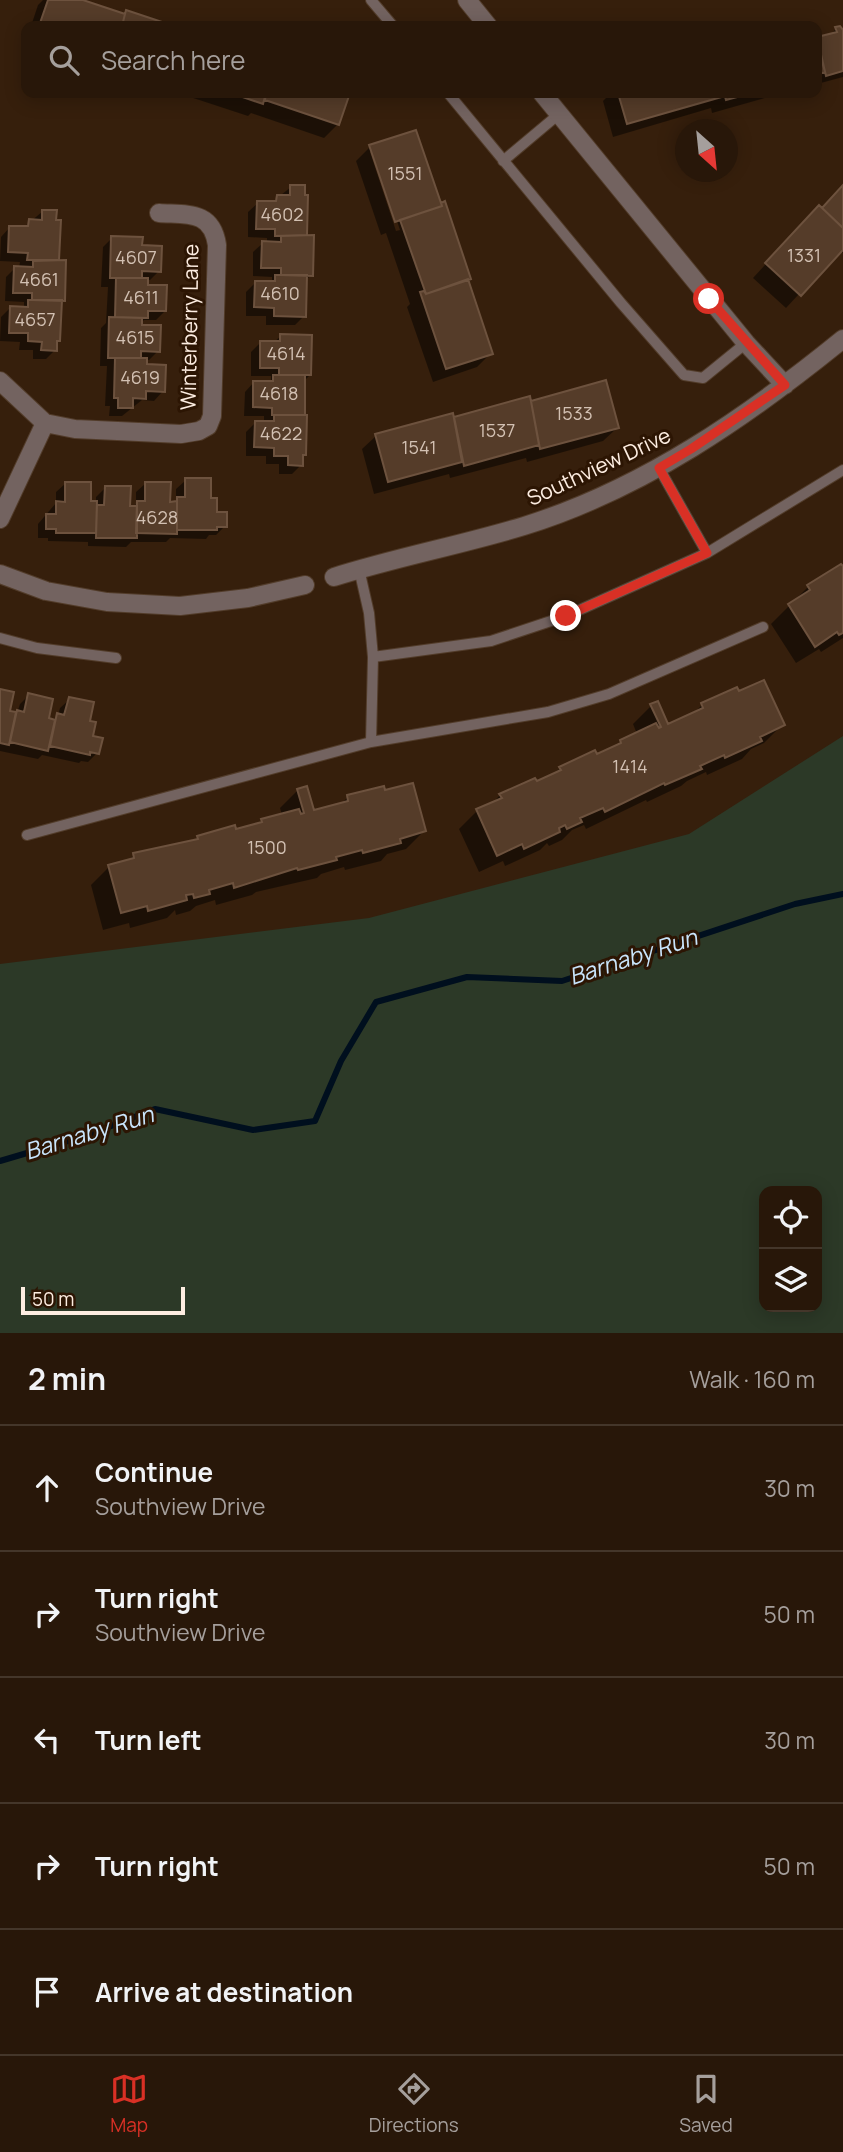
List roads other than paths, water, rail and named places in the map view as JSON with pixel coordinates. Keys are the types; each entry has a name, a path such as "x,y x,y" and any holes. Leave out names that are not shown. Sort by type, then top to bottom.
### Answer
{"street":[{"path":"467,0 484,21"},
{"path":"546,98 746,343 785,385"},
{"name":"Winterberry Lane","path":"45,423 75,429 181,434 199,431 211,423 217,244 215,233 203,219 159,213"},
{"name":"Southview Drive","path":"334,577 525,526 592,500 659,468 691,449 785,385 843,338"},
{"path":"0,381 45,423 0,519"},
{"path":"0,574 47,591 107,602 180,606 248,598 305,585"}],"lane":[{"path":"371,0 389,21"},
{"path":"451,98 621,303 684,374 703,378 746,343"},
{"path":"503,161 559,114"},
{"path":"659,468 707,553"},
{"path":"373,657 491,641 566,616 707,553 843,470"},
{"path":"359,569 369,613 373,657 371,742"},
{"path":"27,835 371,742 548,712 609,694 763,627"},
{"path":"0,638 37,648 116,658"}],"waterway":[{"name":"Barnaby Run","path":"0,1161 88,1135 155,1109 253,1130 315,1121 341,1061 376,1002 467,977 562,981 795,904 843,894"}]}
